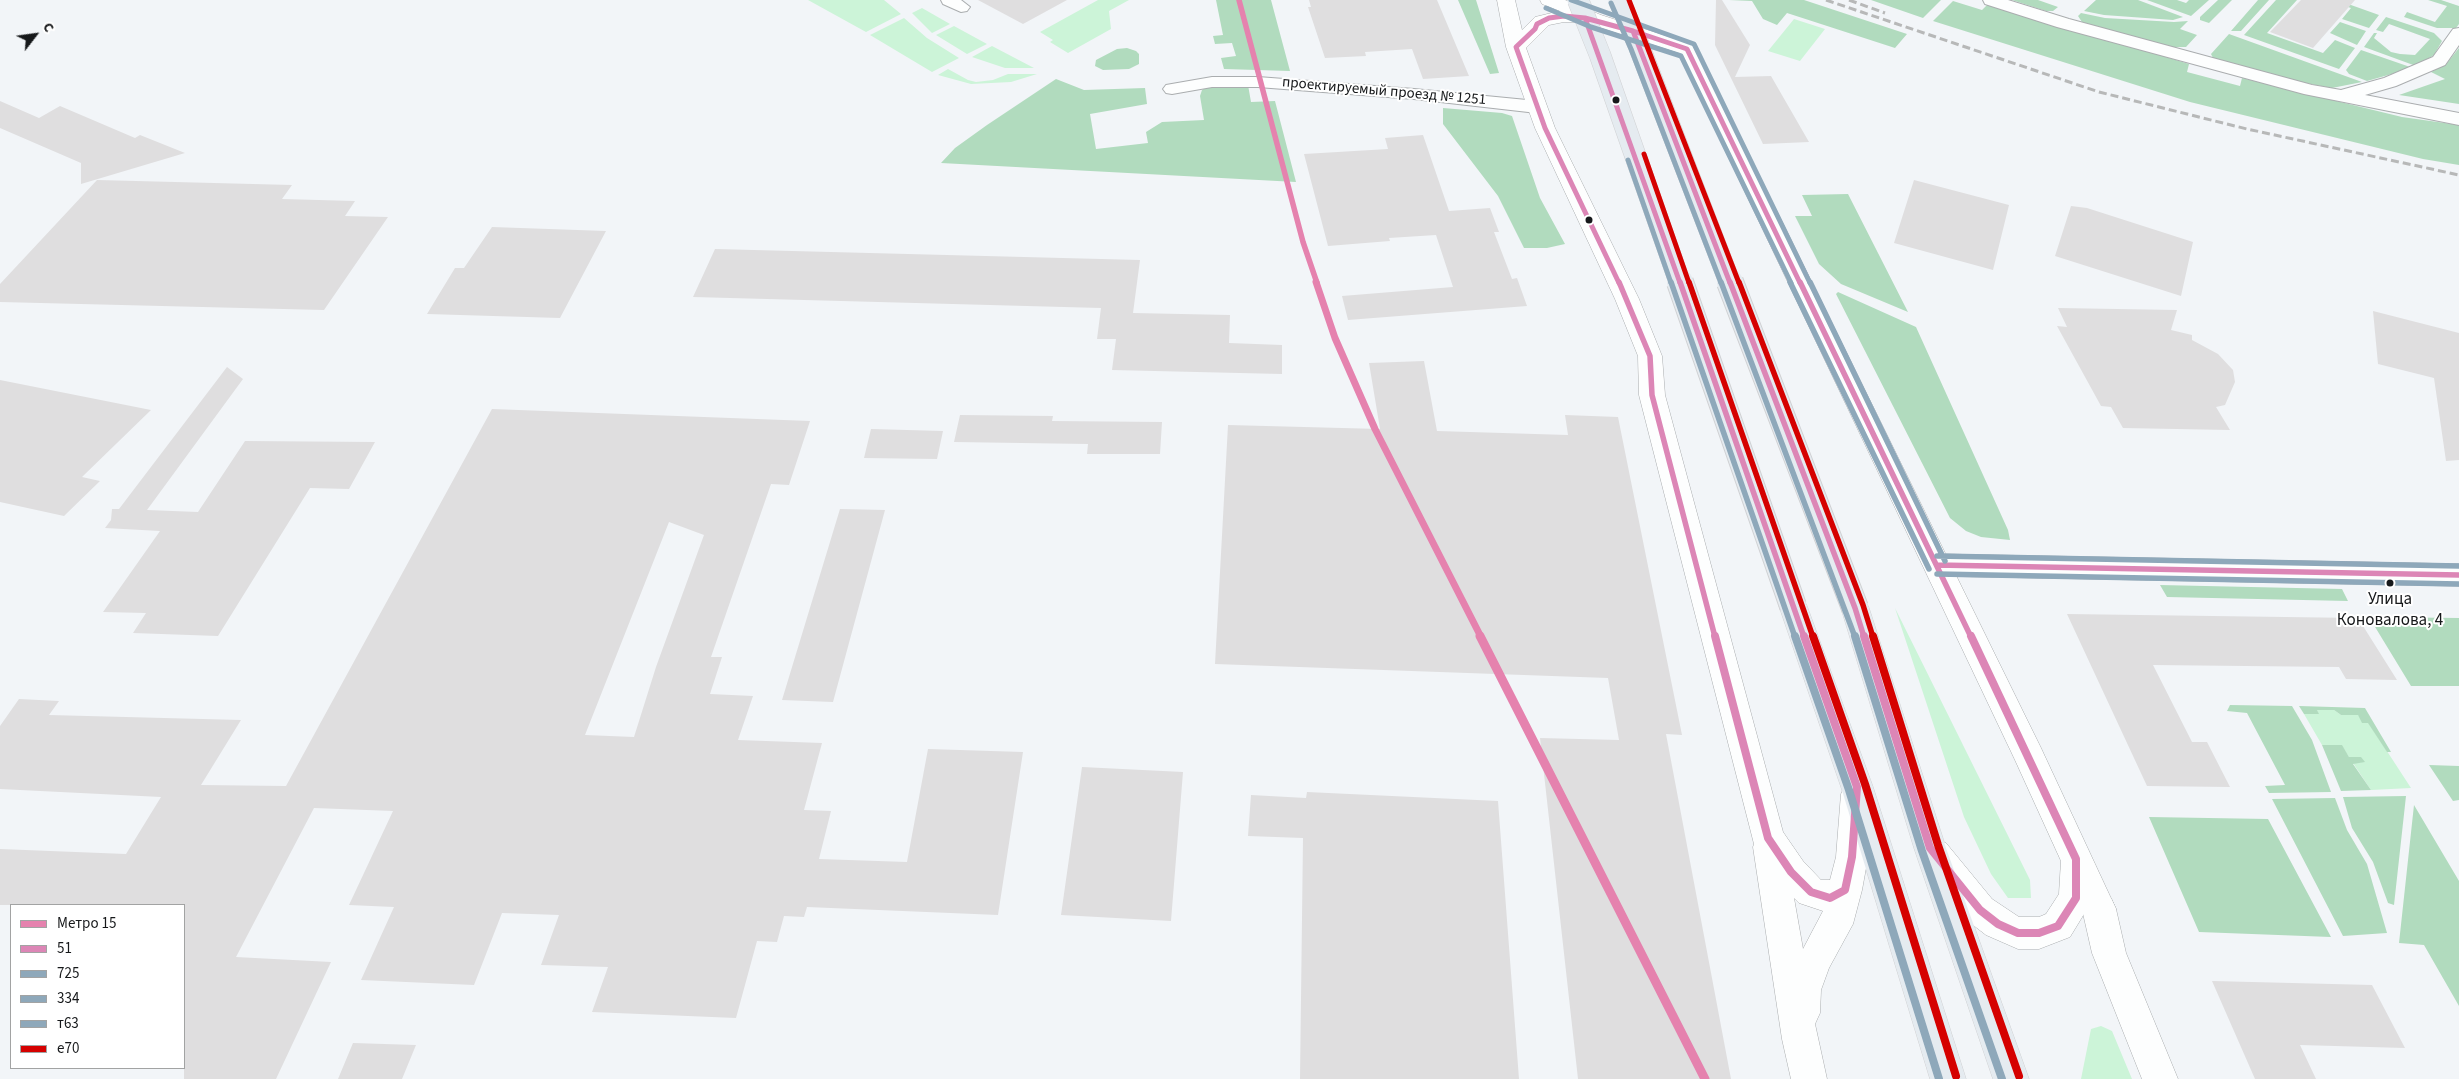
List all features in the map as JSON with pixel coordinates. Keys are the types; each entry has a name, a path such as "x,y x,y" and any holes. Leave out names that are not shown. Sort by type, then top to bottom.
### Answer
{"main road":[{"path":"1506,0 1516,47 1536,107 1626,299 1650,356 1652,395 1768,838 1800,1039 1809,1079"},
{"path":"1548,0 1594,19 1687,49 1937,565 2099,909 2109,953 2160,1079"},
{"path":"1578,0 1600,56 1857,787 1948,1079"},
{"path":"1619,0 1642,55 1855,608 1930,848 2011,1079"},
{"path":"1516,47 1542,20 1564,16 1594,19"},
{"path":"1937,565 2459,575"},
{"path":"1800,1039 1804,990 1815,960 1836,924 1846,890 1852,857 1857,787"},
{"path":"1768,838 1791,872 1811,892 1830,898 1846,890"},
{"path":"1930,848 1980,910 1998,924 2018,933 2039,933 2058,926 2076,898 2076,859"}],"street":[{"path":"1991,0 2090,31 2339,96 2459,118"},
{"path":"2339,96 2390,82 2439,61 2459,33"},
{"name":"проектируемый проезд № 1251","path":"1172,89 1212,82 1258,82 1414,94 1536,107"}],"green space":[{"path":"808,0 884,0 901,14 866,32"},
{"path":"1098,0 1129,0 1109,11 1111,29 1068,53 1050,42 1053,40 1040,32"},
{"path":"1216,0 1271,0 1290,71 1224,69 1221,58 1236,56 1232,43 1215,44 1213,36 1223,35"},
{"path":"1458,0 1476,0 1499,73 1490,74"},
{"path":"1729,0 1804,0 1907,34 1895,48 1787,13 1777,25 1763,19 1752,1"},
{"path":"1871,0 1941,0 1923,18"},
{"path":"2012,0 2038,0 2058,7 2053,11 2046,11"},
{"path":"2096,0 2138,0 2183,17 2173,20 2104,15 2084,11"},
{"path":"2147,0 2177,0 2186,3 2189,0 2209,0 2191,16"},
{"path":"2218,0 2232,0 2209,23 2200,20 2200,17"},
{"path":"2258,0 2269,0 2241,31 2231,31"},
{"path":"2276,0 2297,0 2267,33 2323,53 2335,40 2355,48 2339,69 2244,35"},
{"path":"2327,0 2337,0 2379,15 2369,28 2342,19 2351,8"},
{"path":"2428,0 2441,0 2459,6 2459,24 2456,28 2437,28 2404,17 2407,12 2435,22 2447,6"},
{"path":"1953,1 1982,10 1989,3 2189,64 2187,72 2240,86 2242,78 2402,117 2459,125 2459,165 2423,159 2190,102 1933,21"},
{"path":"922,8 950,24 932,33 912,13"},
{"path":"2081,13 2105,18 2174,22 2188,21 2180,29 2197,35 2186,47 2165,47 2082,22 2078,16"},
{"path":"2386,17 2434,33 2442,41 2434,55 2416,66 2364,47 2374,33 2377,33 2374,38 2391,52 2415,55 2430,39 2389,24 2383,32 2376,30"},
{"path":"904,18 927,38 959,58 932,72 870,35"},
{"path":"1794,19 1825,29 1800,61 1768,51"},
{"path":"2340,22 2366,31 2357,45 2330,33"},
{"path":"954,26 987,44 967,54 936,35"},
{"path":"2229,34 2362,82 2332,88 2294,81 2213,58 2211,54"},
{"path":"992,46 1034,68 1005,68 972,57"},
{"path":"1127,48 1136,51 1139,54 1139,64 1129,69 1103,70 1095,66 1096,60 1117,49"},
{"path":"2459,48 2459,104 2399,95 2445,79 2431,72 2447,63"},
{"path":"2361,50 2413,68 2367,81 2349,74 2346,70"},
{"path":"948,69 968,80 976,82 993,80 1008,74 1037,74 1011,82 971,84 938,75"},
{"path":"1056,79 1084,90 1145,88 1147,104 1090,114 1096,149 1148,143 1146,132 1162,122 1204,120 1200,96 1202,90 1208,86 1248,85 1251,102 1275,101 1296,182 941,163 955,148"},
{"path":"1443,108 1502,113 1512,116 1540,198 1565,244 1547,248 1524,248 1498,196 1443,124"},
{"path":"1848,194 1908,312 1841,284 1819,264 1795,216 1812,216 1802,195"},
{"path":"1838,292 1916,327 2008,530 2010,540 1981,537 1966,531 1950,518 1836,294"},
{"path":"2160,585 2342,589 2348,601 2167,597"},
{"path":"1895,608 2030,880 2031,898 2008,898 1991,874 1964,817"},
{"path":"2369,617 2459,618 2459,686 2411,686"},
{"path":"2230,705 2292,706 2312,740 2331,792 2269,793 2265,786 2285,785 2247,713 2227,711"},
{"path":"2299,706 2365,708 2391,752 2387,752 2368,723 2362,723 2358,715 2341,715 2334,710 2317,710 2319,714 2304,714"},
{"path":"2317,710 2334,710 2341,715 2358,715 2368,722 2411,788 2371,790 2341,745 2322,745 2304,714 2318,714"},
{"path":"2322,745 2342,745 2349,757 2361,757 2365,762 2353,764 2371,790 2341,791"},
{"path":"2429,765 2459,766 2459,800 2453,801"},
{"path":"2406,796 2394,905 2388,903 2373,862 2352,828 2343,797"},
{"path":"2335,798 2347,830 2367,864 2387,933 2343,936 2272,799"},
{"path":"2414,805 2459,881 2459,1006 2424,945 2399,943"},
{"path":"2149,817 2268,819 2331,937 2199,932"},
{"path":"2101,1026 2112,1031 2132,1079 2081,1079 2091,1029"}],"building":[{"path":"978,0 1067,0 1023,24"},
{"path":"1309,0 1437,0 1469,76 1423,79 1412,49 1365,52 1366,56 1325,58 1308,7 1311,7"},
{"path":"1716,0 1722,0 1750,45 1735,77 1771,76 1809,142 1763,144 1715,45"},
{"path":"2301,0 2355,0 2313,48 2270,32"},
{"path":"0,101 39,118 60,106 135,138 140,135 185,153 81,184 81,163 0,128"},
{"path":"1423,135 1449,211 1490,208 1499,232 1494,232 1512,279 1517,278 1527,306 1348,320 1342,296 1453,287 1436,235 1389,238 1390,241 1328,246 1304,154 1388,149 1385,138"},
{"path":"97,180 292,185 282,199 355,201 345,216 388,217 324,310 0,302 0,284"},
{"path":"1914,180 2009,205 1993,270 1894,243"},
{"path":"2071,206 2087,208 2193,242 2181,296 2055,256"},
{"path":"492,227 606,231 560,318 427,314 455,268 464,268"},
{"path":"715,249 1140,260 1133,313 1230,315 1229,343 1282,345 1282,374 1112,370 1116,339 1097,339 1101,308 693,297"},
{"path":"2058,308 2177,310 2171,330 2192,335 2192,340 2218,354 2233,370 2235,382 2225,405 2216,407 2230,430 2123,428 2111,407 2101,406 2057,326 2067,327"},
{"path":"2373,311 2459,333 2459,460 2446,461 2434,378 2378,364"},
{"path":"1424,361 1437,431 1568,435 1565,415 1618,417 1682,735 1666,734 1731,1079 1578,1079 1540,738 1619,740 1608,678 1215,664 1228,425 1380,429 1369,363"},
{"path":"227,367 243,379 147,510 198,512 245,441 375,442 349,489 310,488 218,636 133,633 146,613 103,612 160,531 105,528 111,520 112,509 119,509"},
{"path":"0,380 151,410 82,477 100,481 64,516 0,502"},
{"path":"492,409 810,421 789,485 771,484 711,657 722,657 710,694 753,696 738,740 822,743 804,810 831,811 819,859 907,862 928,749 1023,752 998,915 807,907 804,917 784,916 777,942 757,941 736,1018 592,1012 608,967 541,965 559,915 502,913 474,985 361,980 394,907 349,905 393,811 314,808 236,957 331,962 276,1079 184,1079 185,904 0,905 0,849 126,854 161,797 0,789 0,726 19,699 59,701 49,715 241,720 201,785 286,786","holes":["669,522 704,535 656,667 634,737 585,735"]},
{"path":"960,415 1053,416 1052,421 1162,422 1160,454 1087,454 1088,444 954,442"},
{"path":"871,429 943,431 937,459 864,458"},
{"path":"840,509 885,510 833,702 782,700"},
{"path":"2067,614 2358,618 2397,680 2346,679 2339,667 2153,665 2192,742 2207,742 2230,787 2147,786"},
{"path":"1082,767 1183,772 1171,921 1061,915"},
{"path":"1307,792 1498,801 1519,1079 1300,1079 1303,838 1248,836 1251,795 1306,798"},
{"path":"2212,981 2372,985 2405,1048 2300,1045 2316,1079 2255,1079"},
{"path":"353,1043 416,1045 402,1079 338,1079"}],"railway":[{"path":"1826,0 2099,92 2247,129 2459,175"},
{"path":"1849,0 1885,13"}],"metro line":[{"name":"15","path":"1239,0 1303,242 1335,338 1375,429 1705,1079"}],"transit line":[{"name":"334","path":"1571,0 1597,11 1690,41 1694,44 1945,561"},
{"name":"е70","path":"1629,0 1863,605 1938,845 2019,1076"},
{"name":"т63","path":"1611,3 1631,49 1847,611 1922,851 2002,1079"},
{"name":"725","path":"1546,8 1591,27 1681,56 1929,569"},
{"name":"51","path":"1564,16 1585,18 1600,55 1857,787 1852,857 1845,890 1830,898 1811,892 1791,872 1768,838 1652,395 1650,356 1627,299 1545,128 1516,47 1535,29 1537,24 1549,18 1564,16"},
{"name":"51","path":"1585,18 1633,31"},
{"name":"51","path":"1633,31 1687,49 2030,758 2076,859 2076,898 2058,926 2039,933 2018,933 1998,924 1980,910 1930,848 1855,608 1633,31"},
{"name":"е70","path":"1644,154 1865,784 1956,1076"},
{"name":"т63","path":"1628,160 1849,790 1939,1079"},
{"name":"334","path":"1937,556 2459,566"},
{"name":"51","path":"1937,565 2459,575"},
{"name":"725","path":"1937,574 2459,584"}],"place":[{"name":"Улица Коновалова, 4","path":"2390,583"}]}
